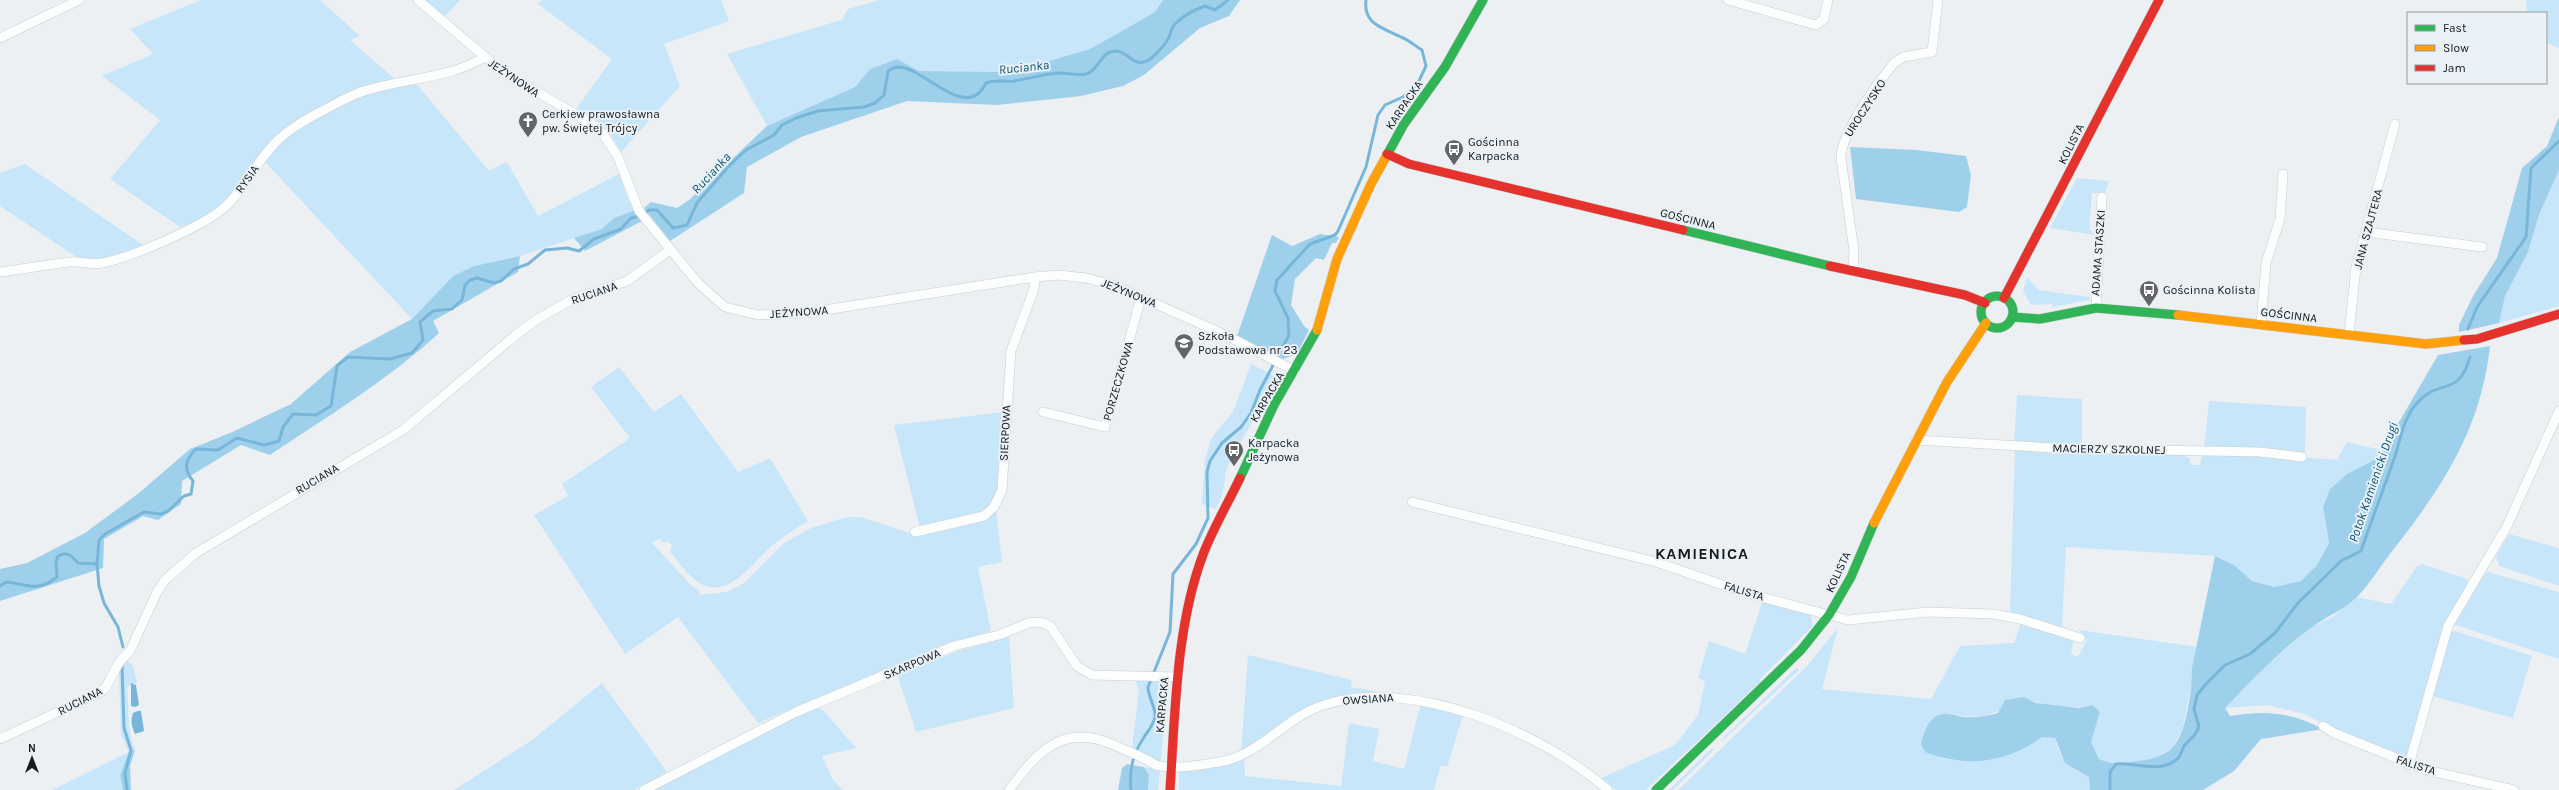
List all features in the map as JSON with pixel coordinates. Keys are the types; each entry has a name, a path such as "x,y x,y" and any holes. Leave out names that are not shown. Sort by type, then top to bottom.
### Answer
{"street":[{"path":"0,38 79,0"},
{"name":"JEŻYNOWA","path":"418,0 485,57 524,86 599,128 618,157 639,211 698,283 725,307 758,315 806,313 867,305 1035,277 1058,276 1090,279 1113,285 1296,371"},
{"name":"KARPACKA","path":"1170,790 1170,766 1177,677 1193,590 1204,552 1274,405 1296,371 1316,335 1341,250 1371,184 1404,124 1445,67 1483,0"},
{"path":"1728,0 1816,25 1824,19 1828,0"},
{"name":"UROCZYSKO","path":"1853,271 1854,251 1841,158 1842,144 1848,131 1894,63 1903,57 1932,52 1938,0"},
{"name":"KOLISTA","path":"2004,298 2159,0"},
{"name":"RYSIA","path":"0,272 71,262 104,263 119,259 176,234 216,215 238,194 270,148 292,129 321,111 352,95 373,88 464,68 485,57"},
{"name":"JANA SZAJTERA","path":"2349,334 2356,267 2395,124"},
{"name":"GOŚCINNA","path":"1387,154 1409,164 1916,286 1965,295 1985,303"},
{"path":"2261,323 2266,263 2280,219 2284,174"},
{"name":"ADAMA STASZKI","path":"2096,308 2102,197"},
{"path":"2366,232 2482,247"},
{"name":"RUCIANA","path":"0,739 101,692 106,687 117,666 130,651 157,592 170,576 196,553 403,430 517,334 540,318 573,299 627,281 670,250"},
{"name":"SIERPOWA","path":"915,532 984,516 994,507 1002,490 1011,351 1034,289 1035,277"},
{"path":"1994,297 2004,298 2012,306 2012,317 2004,326 1998,328 1986,323 1982,313 1985,303 1994,297"},
{"name":"PORZECZKOWA","path":"1043,412 1105,427 1141,298"},
{"name":"GOŚCINNA","path":"2012,317 2040,319 2096,308 2261,323 2410,343 2461,342 2499,334 2559,314"},
{"name":"KOLISTA","path":"1656,790 1801,650 1829,615 1851,577 1879,510 1947,382 1986,323"},
{"path":"2409,765 2448,626 2508,526 2559,411"},
{"name":"MACIERZY SZKOLNEJ","path":"1916,440 2054,448 2260,452 2302,457"},
{"name":"FALISTA","path":"1412,502 1656,562 1746,593 1848,620 1928,612 1993,614 2020,619 2080,638"},
{"name":"SKARPOWA","path":"644,790 796,712 954,646 999,635 1031,622 1044,623 1051,627 1071,658 1083,671 1103,676 1177,677"},
{"name":"OWSIANA","path":"1009,790 1028,764 1050,746 1062,739 1078,737 1103,742 1146,759 1155,765 1170,766 1219,762 1234,758 1256,748 1295,719 1324,705 1344,700 1388,696 1428,702 1498,723 1578,766 1608,790"},
{"name":"FALISTA","path":"2323,726 2334,733 2409,765 2514,790"}],"shaded area":[{"path":"201,0 320,0 360,36 350,40 396,80 290,127 223,204 193,223 180,227 110,179 160,120 102,76 153,54 130,29"},
{"path":"425,0 460,0 445,16"},
{"path":"542,0 721,0 729,21 664,44 680,86 621,152 606,127 577,108 612,59 538,4"},
{"path":"879,0 1163,0 1155,12 1090,49 1012,72 919,71 897,59 870,69 855,87 767,126 727,54 842,20 848,9"},
{"path":"1163,0 1240,0 1229,16 1200,28 1144,75 1123,86 1081,96 997,105 907,101 801,137 747,167 744,193 670,241 644,208 651,202 677,208 689,200 767,126 855,87 870,69 897,59 919,71 1012,72 1090,49 1155,12"},
{"path":"2526,0 2559,0 2559,48 2547,42 2547,12 2527,12"},
{"path":"415,82 489,171 507,162 538,216 619,174 628,199 635,210 614,218 602,229 520,256 474,266 453,276 412,319 264,161 293,131 353,97"},
{"path":"2559,117 2559,170 2539,215 2528,252 2505,296 2499,323 2459,332 2459,325 2473,296 2497,258 2522,168 2547,146"},
{"path":"1850,147 1916,150 1966,156 1971,175 1967,207 1959,212 1856,199"},
{"path":"25,164 143,245 105,260 78,258 0,206 0,173"},
{"path":"2559,170 2559,306 2499,323 2505,296 2528,252 2539,215"},
{"path":"2077,178 2109,181 2105,193 2092,193 2089,229 2096,235 2050,228"},
{"path":"635,210 642,221 585,251 574,238 602,229 614,218"},
{"path":"1320,234 1339,237 1336,243 1332,243 1324,260 1316,258 1295,279 1291,305 1304,326 1309,330 1297,354 1283,359 1237,336 1272,235 1292,246"},
{"path":"520,256 518,272 433,321 439,333 399,366 357,397 270,455 241,445 182,481 181,504 158,520 143,516 104,539 103,568 0,601 0,569 27,563 85,533 139,493 190,449 230,433 291,404 350,352 412,319 453,276 474,266"},
{"path":"2027,277 2038,290 2090,297 2090,300 2052,307 2052,304 2031,305 2023,291"},
{"path":"2490,346 2478,404 2469,430 2457,455 2428,503 2371,581 2356,598 2345,607 2316,624 2288,646 2225,708 2230,716 2255,713 2278,714 2300,719 2323,729 2261,739 2234,771 2203,790 2090,790 2089,777 2065,763 2055,738 2042,737 2014,753 1986,760 1956,760 1925,752 1921,744 1924,733 1929,723 1937,716 1943,714 1953,714 1962,717 1990,715 1998,713 2005,700 2024,697 2036,703 2078,708 2093,705 2100,712 2091,742 2099,759 2118,764 2147,759 2164,754 2172,748 2177,741 2185,722 2190,698 2192,668 2215,556 2234,565 2252,581 2274,587 2301,581 2317,565 2329,543 2323,507 2330,489 2347,474 2378,458 2438,355"},
{"path":"1251,364 1277,377 1277,381 1232,457 1225,475 1223,492 1216,509 1202,504 1205,459 1212,437 1233,412"},
{"path":"619,367 654,412 681,394 738,472 770,458 808,521 773,545 740,577 721,587 710,587 695,580 687,573 670,552 672,546 668,541 664,543 659,539 652,543 691,585 700,591 699,595 726,592 743,584 784,543 811,528 848,517 861,517 913,534 985,518 993,514 996,509 1002,562 978,567 991,631 947,644 758,723 678,617 625,654 534,515 568,496 562,484 630,438 591,387"},
{"path":"2017,395 2082,399 2082,446 2014,444"},
{"path":"2209,401 2306,407 2305,455 2204,449"},
{"path":"1004,412 1003,452 1000,483 991,506 983,513 961,520 920,528 894,425"},
{"path":"2347,442 2381,450 2378,458 2347,474 2323,507 2329,543 2317,565 2301,581 2274,587 2252,581 2234,565 2215,556 2066,547 2062,627 2010,613 2015,449 2178,453 2189,458 2191,465 2200,465 2202,453 2260,454 2337,460"},
{"path":"2509,534 2559,548 2559,586 2499,566 2496,556"},
{"path":"2422,564 2467,579 2469,583 2443,626 2407,758 2333,729 2305,714 2267,705 2225,708 2265,666 2312,627 2334,616 2356,597 2391,604 2417,566"},
{"path":"2488,572 2559,592 2559,659 2453,624 2484,575"},
{"path":"1763,600 1811,615 1813,626 1760,679 1761,681 1646,790 1616,790 1601,778 1675,745 1698,715 1705,681 1698,678 1709,641 1745,654"},
{"path":"2021,622 2074,639 2071,654 2078,657 2087,639 2079,630 2198,647 2183,728 2173,747 2157,757 2114,766 2099,759 2091,742 2100,712 2093,705 2075,707 2057,706 2040,703 2024,697 2006,708 1980,716 1960,716 1949,713 1941,758 1956,760 1982,760 2006,756 2030,745 2042,737 2055,738 2057,747 2063,759 2071,766 2089,777 2090,790 1678,790 1806,667 1838,628 1822,689 1931,699 1960,646 2014,643"},
{"path":"2455,631 2532,656 2513,718 2432,696 2450,632"},
{"path":"1009,637 1014,708 916,732 897,674 958,651"},
{"path":"1248,655 1352,680 1351,687 1380,692 1340,698 1241,753"},
{"path":"127,660 133,666 137,683 127,687 129,726 135,750 129,752 121,735 119,674 120,667"},
{"path":"1796,668 1799,670 1722,741 1721,740"},
{"path":"1135,680 1160,680 1165,682 1167,688 1161,762 1128,749 1132,747 1139,690"},
{"path":"131,683 136,685 139,705 135,707 131,706"},
{"path":"602,683 667,772 635,790 454,790 532,740"},
{"path":"1421,703 1463,716 1447,767 1441,765 1434,790 1179,790 1179,769 1244,758 1245,776 1341,786 1349,723 1379,729 1373,761 1404,769"},
{"path":"818,708 823,710 856,748 822,756 833,780 843,790 653,790 760,733"},
{"path":"141,711 144,731 135,734 132,726 132,719 133,713"},
{"path":"1711,749 1715,749 1673,790 1669,790"},
{"path":"135,750 130,766 131,790 123,790 120,775 129,752"},
{"path":"129,752 120,775 123,790 52,790"},
{"path":"1127,764 1144,767 1149,775 1148,790 1118,790 1122,768"},
{"path":"1144,767 1160,770 1158,790 1148,790 1149,775"}],"waterway":[{"name":"Rucianka","path":"0,586 6,582 32,586 44,585 57,577 56,562 58,556 64,554 74,558 78,563 97,564 99,540 105,534 144,512 161,514 168,511 184,496 191,494 193,481 188,472 187,465 189,457 196,449 218,450 237,438 264,445 279,441 283,427 293,414 316,415 331,406 337,366 348,357 390,359 412,353 423,340 420,322 433,311 452,309 462,300 465,285 470,280 477,278 494,283 501,281 514,269 528,264 545,250 567,248 579,251 594,239 621,229 631,218 641,216 649,210 657,210 673,228 687,225 697,203 728,167 746,150 774,135 782,125 796,118 818,111 864,107 875,103 884,95 888,71 896,67 909,70 957,96 968,98 978,94 986,83 990,82 1013,81 1058,73 1083,75 1091,72 1103,57 1111,52 1116,51 1123,53 1136,62 1147,61 1164,45 1173,26 1182,18 1205,6 1215,10 1228,0"},
{"path":"1131,790 1130,777 1134,757 1155,717 1148,687 1170,632 1173,574 1196,544 1208,518 1207,472 1210,461 1222,443 1241,427 1251,413 1260,390 1289,335 1288,318 1275,291 1277,280 1310,244 1335,235 1338,231 1366,167 1378,115 1385,105 1403,97 1417,85 1426,66 1422,50 1407,40 1382,28 1371,20 1366,8 1366,0"},
{"name":"Potok Kamienicki Drugi","path":"2468,329 2477,307 2526,237 2531,168 2559,141"},
{"name":"Potok Kamienicki Drugi","path":"2110,790 2110,772 2116,764 2157,767 2173,762 2179,757 2184,746 2194,736 2199,727 2194,709 2197,695 2206,684 2225,665 2250,654 2275,633 2298,603 2341,561 2361,551 2408,415 2425,395 2448,386 2460,378 2470,357"},
{"path":"97,564 99,586 104,603 118,627 123,647"},
{"path":"122,666 124,728 131,750 125,773 127,790"}],"traffic: fast":[{"path":"1387,155 1404,124 1445,67 1483,0"},
{"path":"1683,230 1830,266"},
{"path":"1997,296 2008,301 2013,312 2008,323 1997,328 1986,323 1981,312 1986,301 1997,296"},
{"path":"2012,317 2040,319 2096,308 2178,315"},
{"path":"1240,478 1274,405 1317,330"},
{"path":"1656,790 1801,650 1829,615 1851,577 1874,523"}],"traffic: slow":[{"path":"1317,330 1337,259 1371,184 1387,155"},
{"path":"2178,315 2426,344 2464,340"},
{"path":"1874,523 1947,382 1986,323"}],"traffic: jam":[{"path":"2004,298 2159,0"},
{"path":"1387,154 1409,164 1683,230"},
{"path":"1830,266 1965,295 1985,303"},
{"path":"2464,340 2477,339 2559,314"},
{"path":"1170,790 1178,670 1188,609 1204,552 1240,478"}],"place":[{"name":"Cerkiew prawosławna pw. Świętej Trójcy","path":"528,138"},
{"name":"Gościnna Karpacka","path":"1454,166"},
{"name":"Gościnna Kolista","path":"2149,307"},
{"name":"Szkoła Podstawowa nr 23","path":"1184,360"},
{"name":"Karpacka Jeżynowa","path":"1234,467"}],"district":[{"name":"KAMIENICA","path":"1702,553"}]}
